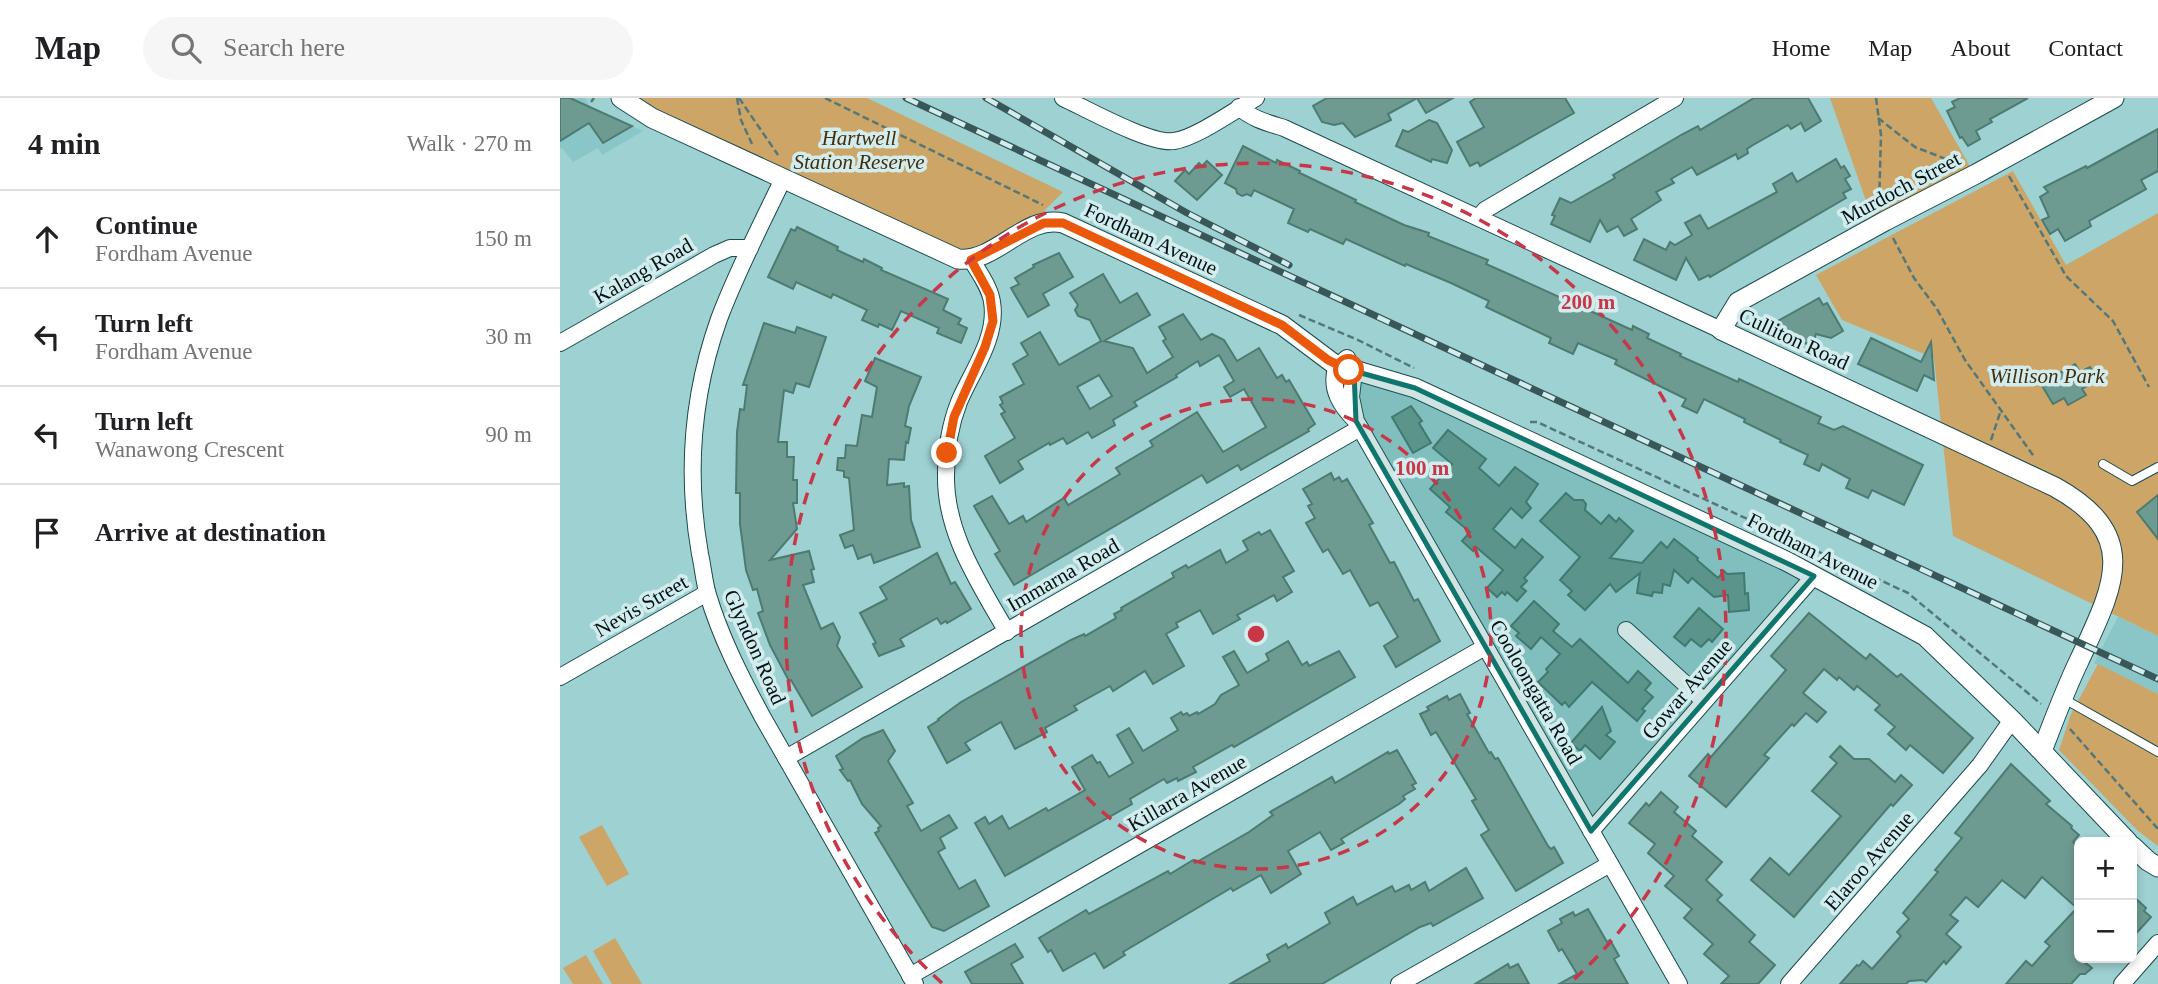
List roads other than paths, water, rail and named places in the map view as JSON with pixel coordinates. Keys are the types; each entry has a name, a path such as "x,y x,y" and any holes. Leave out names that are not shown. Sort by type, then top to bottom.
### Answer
{"street":[{"path":"621,98 652,118 747,163 952,257 971,260 990,295 993,321 985,347 954,417 947,453 947,491 953,523 965,557 1007,632"},
{"path":"1063,98 1166,142 1187,137 1250,102"},
{"path":"1479,217 1485,210 1675,98"},
{"name":"Murdoch Street","path":"1721,330 1738,302 2114,98"},
{"name":"Culliton Road","path":"1250,102 1284,128 1721,330 2080,501 2102,526 2112,552 2112,583 2059,706 2026,734"},
{"name":"Glyndon Road","path":"783,179 716,328 702,379 695,419 692,488 707,593 739,672 913,980"},
{"name":"Fordham Avenue","path":"971,260 1037,226 1056,222 1282,325 1346,365 1415,388 1814,576 1925,636 2026,734 2123,837"},
{"name":"Kalang Road","path":"560,343 714,254 730,248 750,248"},
{"name":"Cooloongatta Road","path":"1346,365 1358,424 1679,984"},
{"name":"Immarna Road","path":"786,758 1007,632 1358,424"},
{"name":"Gowar Avenue","path":"1591,831 1814,576"},
{"name":"Nevis Street","path":"560,677 707,593"},
{"path":"1626,630 1704,701"},
{"name":"Killarra Avenue","path":"913,980 1485,647"},
{"name":"Elaroo Avenue","path":"1789,984 1980,765 2026,734"},
{"name":"Fordham Avenue","path":"2137,850 2158,867"},
{"path":"1399,984 1609,864"},
{"path":"2122,984 2158,943"}],"lane":[{"path":"2103,464 2132,481 2158,467"},
{"path":"2059,706 2158,752"}],"railway":[{"path":"906,98 2158,679"},
{"path":"986,98 1187,213 1289,265"}],"park label":[{"name":"Hartwell Station Reserve","path":"859,150"},
{"name":"Willison Park","path":"2047,376"}]}
